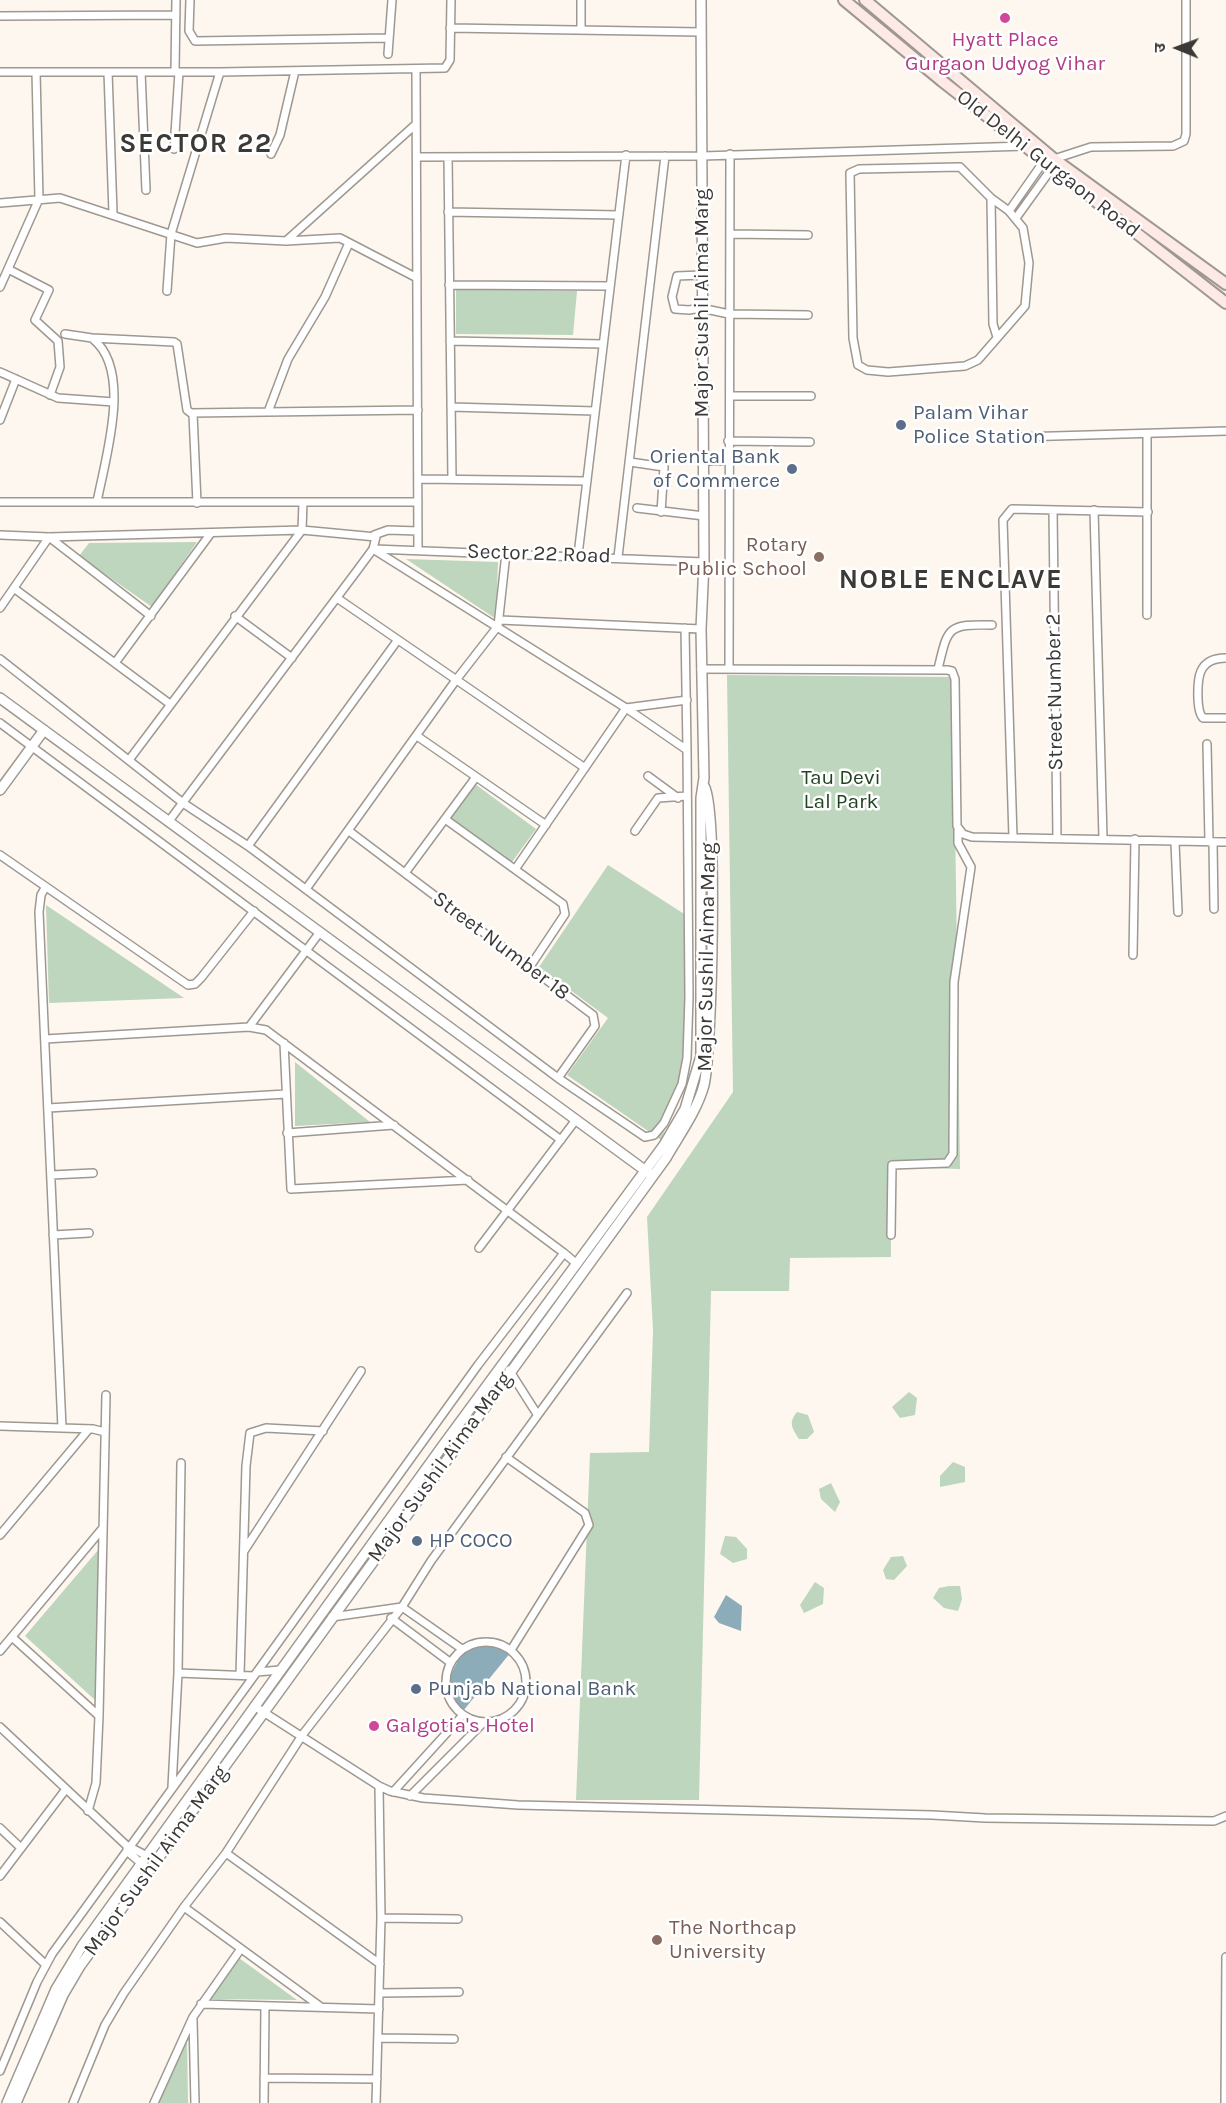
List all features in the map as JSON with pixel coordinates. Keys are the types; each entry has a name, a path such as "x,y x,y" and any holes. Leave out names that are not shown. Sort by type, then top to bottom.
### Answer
{"main road":[{"name":"Old Delhi Gurgaon Road","path":"844,0 1026,146 1224,282"},
{"name":"Old Delhi Gurgaon Road","path":"865,0 1050,163 1226,303"},
{"path":"1212,293 1224,282"}],"street":[{"path":"174,149 177,72 176,0"},
{"path":"190,0 189,31 195,41 389,38"},
{"path":"388,54 392,0"},
{"path":"0,72 416,70 448,67 451,0"},
{"path":"581,0 581,30"},
{"name":"Major Sushil Aima Marg","path":"16,2103 63,1995 80,1966 150,1871 259,1708 280,1671 577,1264 648,1173 666,1158 698,1102 707,1064 712,879 709,797 704,786 700,629 704,562 701,0"},
{"path":"1009,211 1050,163 1090,147 1173,147 1184,141 1186,134 1186,0"},
{"path":"0,16 176,15"},
{"path":"450,28 701,32"},
{"path":"416,70 418,550"},
{"path":"271,154 280,135 295,71"},
{"path":"0,287 39,199 36,72"},
{"path":"108,72 113,213"},
{"path":"141,72 146,190"},
{"path":"167,291 171,234 220,72"},
{"path":"286,242 415,125"},
{"path":"417,157 702,156 1026,146"},
{"path":"729,669 730,154"},
{"path":"578,555 626,155"},
{"path":"618,557 665,156"},
{"path":"448,157 452,479"},
{"path":"1016,219 1050,163"},
{"path":"960,167 991,198 1009,211 1023,228 1029,263 1025,306 978,360 965,366 888,372 867,370 858,365 853,338 850,173 854,170 960,167"},
{"path":"0,202 60,198 113,213 197,243 226,238 286,242 335,238 417,278"},
{"path":"991,198 993,324 997,337"},
{"path":"448,212 618,215"},
{"path":"730,234 808,235"},
{"path":"268,412 288,359 325,297 349,243"},
{"path":"8,269 50,290 35,320 58,341 60,367 50,395"},
{"path":"701,275 677,276 672,297 675,309 701,308 729,314 808,315"},
{"path":"449,285 610,286"},
{"path":"65,334 92,338 174,342 178,347 187,410 193,414 418,410"},
{"path":"92,338 101,345 107,357 114,402 97,502"},
{"path":"450,340 603,344"},
{"path":"0,372 50,395 70,400 114,402"},
{"path":"0,420 16,379"},
{"path":"730,396 811,396"},
{"path":"451,407 595,411"},
{"path":"193,414 197,503"},
{"path":"1020,437 1226,431"},
{"path":"1147,434 1147,615"},
{"path":"728,441 810,442"},
{"path":"704,461 728,461"},
{"path":"630,462 664,467 661,512"},
{"path":"418,479 587,481"},
{"path":"0,502 418,502"},
{"path":"129,760 302,530 303,502"},
{"path":"637,508 704,516"},
{"path":"1013,837 1003,520 1012,509 1148,512"},
{"name":"Street Number 2","path":"1053,510 1057,837"},
{"path":"1094,510 1103,838"},
{"path":"0,535 49,537 302,530 374,535 388,530 418,531"},
{"path":"115,663 212,533"},
{"path":"169,821 373,549 374,535"},
{"path":"0,608 49,537"},
{"path":"49,537 151,616"},
{"path":"373,549 499,623 687,750"},
{"name":"Sector 22 Road","path":"373,549 578,555 704,562"},
{"path":"306,889 499,623 506,553"},
{"path":"15,589 171,705"},
{"path":"337,598 585,768"},
{"path":"236,616 292,658"},
{"path":"499,623 700,629"},
{"path":"938,669 946,635 952,629 964,625 992,625"},
{"path":"0,659 183,803 248,846 558,1078 645,1137 658,1132 675,1100 682,1084 687,1048 685,628"},
{"path":"248,846 397,641"},
{"path":"1226,658 1209,661 1201,671 1199,711 1203,718 1226,718"},
{"path":"701,669 938,669 952,671 955,679 958,843 971,867 954,989 953,1154 947,1163 892,1165 891,1235"},
{"path":"0,698 648,1173"},
{"path":"516,868 626,708 687,700"},
{"path":"0,723 561,1140"},
{"path":"0,790 44,730"},
{"path":"417,736 546,825"},
{"path":"1207,744 1214,909"},
{"path":"648,776 678,798"},
{"path":"405,873 476,777"},
{"path":"635,831 655,800 660,797 687,796"},
{"path":"444,819 516,868 566,909 565,914 529,968"},
{"path":"958,830 972,837 1103,838 1175,843 1226,842"},
{"name":"Street Number 18","path":"349,831 596,1018 595,1026 558,1078"},
{"path":"1133,955 1134,839"},
{"path":"1175,843 1178,912"},
{"path":"0,855 188,985 195,984 201,978 255,911"},
{"path":"45,888 39,902 39,912 62,1428"},
{"path":"249,1028 320,932"},
{"path":"45,1040 249,1028 266,1030 469,1180 577,1264"},
{"path":"284,1043 289,1186 293,1190 469,1180"},
{"path":"48,1108 286,1094"},
{"path":"479,1248 575,1121"},
{"path":"287,1133 394,1125"},
{"path":"51,1175 93,1173"},
{"name":"Major Sushil Aima Marg","path":"7,2103 63,1976 144,1859 259,1708 332,1617 648,1173"},
{"path":"53,1235 89,1233"},
{"path":"0,2072 46,1965 478,1365 564,1253"},
{"path":"73,2103 113,2011 184,1906 226,1853 303,1734 402,1607 431,1561 627,1293"},
{"path":"509,1370 537,1414"},
{"path":"244,1551 361,1371"},
{"path":"88,1811 96,1784 99,1716 106,1395"},
{"path":"0,1426 88,1429 105,1432"},
{"path":"240,1675 246,1466 250,1433 266,1428 323,1431"},
{"path":"0,1535 88,1429"},
{"path":"506,1457 585,1513 589,1525 511,1650"},
{"path":"172,1789 178,1673 181,1463"},
{"path":"0,1651 103,1528"},
{"path":"332,1617 402,1607 462,1649"},
{"path":"388,1610 391,1620 451,1663"},
{"path":"12,1638 99,1716"},
{"path":"487,1641 500,1643 520,1659 525,1671 524,1696 508,1716 497,1721 484,1722 463,1715 449,1697 447,1674 451,1663 462,1649 474,1643 487,1641"},
{"path":"178,1673 240,1675 280,1671"},
{"path":"259,1708 303,1734 380,1786 410,1796 518,1805 932,1815 996,1819 1214,1821 1226,1816"},
{"path":"393,1792 463,1715"},
{"path":"410,1796 484,1722"},
{"path":"0,1727 129,1848 144,1859 156,1862"},
{"path":"376,2103 381,1918 380,1786"},
{"path":"0,1876 66,1789"},
{"path":"0,1827 21,1848"},
{"path":"226,1853 380,1964"},
{"path":"144,1859 150,1871"},
{"path":"184,1906 240,1950 321,2007"},
{"path":"381,1918 458,1919"},
{"path":"0,1922 46,1965"},
{"path":"154,2103 193,2018 240,1950"},
{"path":"1225,2103 1226,1957"},
{"path":"379,1993 459,1992"},
{"path":"201,2004 379,2009"},
{"path":"264,2103 265,2006"},
{"path":"193,2018 195,2103"},
{"path":"378,2038 454,2039"},
{"path":"264,2078 377,2079"}],"green space":[{"path":"456,289 577,291 573,335 456,334"},
{"path":"197,542 152,607 79,556 89,543"},
{"path":"406,559 498,562 496,619"},
{"name":"Tau Devi Lal Park","path":"727,675 953,677 960,1169 891,1167 891,1257 790,1258 789,1291 711,1291 699,1800 576,1800 590,1453 649,1452 653,1330 647,1217 733,1092"},
{"path":"475,784 536,829 512,862 450,818"},
{"path":"608,865 692,919 691,1019 682,1084 661,1140 567,1075 608,1018 539,967"},
{"path":"46,905 184,998 49,1003"},
{"path":"295,1062 370,1122 295,1126"},
{"path":"909,1392 917,1398 915,1415 900,1418 892,1407"},
{"path":"797,1412 808,1415 814,1432 807,1439 799,1439 793,1429 792,1422"},
{"path":"953,1462 965,1467 965,1482 940,1487 940,1476"},
{"path":"831,1483 840,1502 835,1512 821,1499 819,1489"},
{"path":"725,1536 736,1537 747,1549 747,1559 733,1563 720,1554"},
{"path":"99,1549 95,1700 25,1636"},
{"path":"903,1556 907,1566 894,1580 886,1579 883,1570 891,1557"},
{"path":"815,1582 824,1588 823,1604 804,1613 800,1605"},
{"path":"960,1586 962,1599 958,1611 944,1608 933,1598 939,1588"},
{"path":"239,1958 297,2000 209,1999"},
{"path":"187,2041 188,2103 159,2103"}],"water":[{"path":"726,1595 742,1606 741,1631 719,1623 714,1617"},
{"path":"494,1644 511,1652 463,1711 452,1699 449,1678 458,1660 467,1650"}],"place":[{"name":"Hyatt Place Gurgaon Udyog Vihar","path":"1005,18"},
{"name":"Palam Vihar Police Station","path":"901,425"},
{"name":"Oriental Bank of Commerce","path":"792,469"},
{"name":"Rotary Public School","path":"819,557"},
{"name":"HP COCO","path":"417,1541"},
{"name":"Punjab National Bank","path":"416,1689"},
{"name":"Galgotia's Hotel","path":"374,1726"},
{"name":"The Northcap University","path":"657,1940"}],"district":[{"name":"SECTOR 22","path":"196,144"},
{"name":"NOBLE ENCLAVE","path":"951,580"}]}
